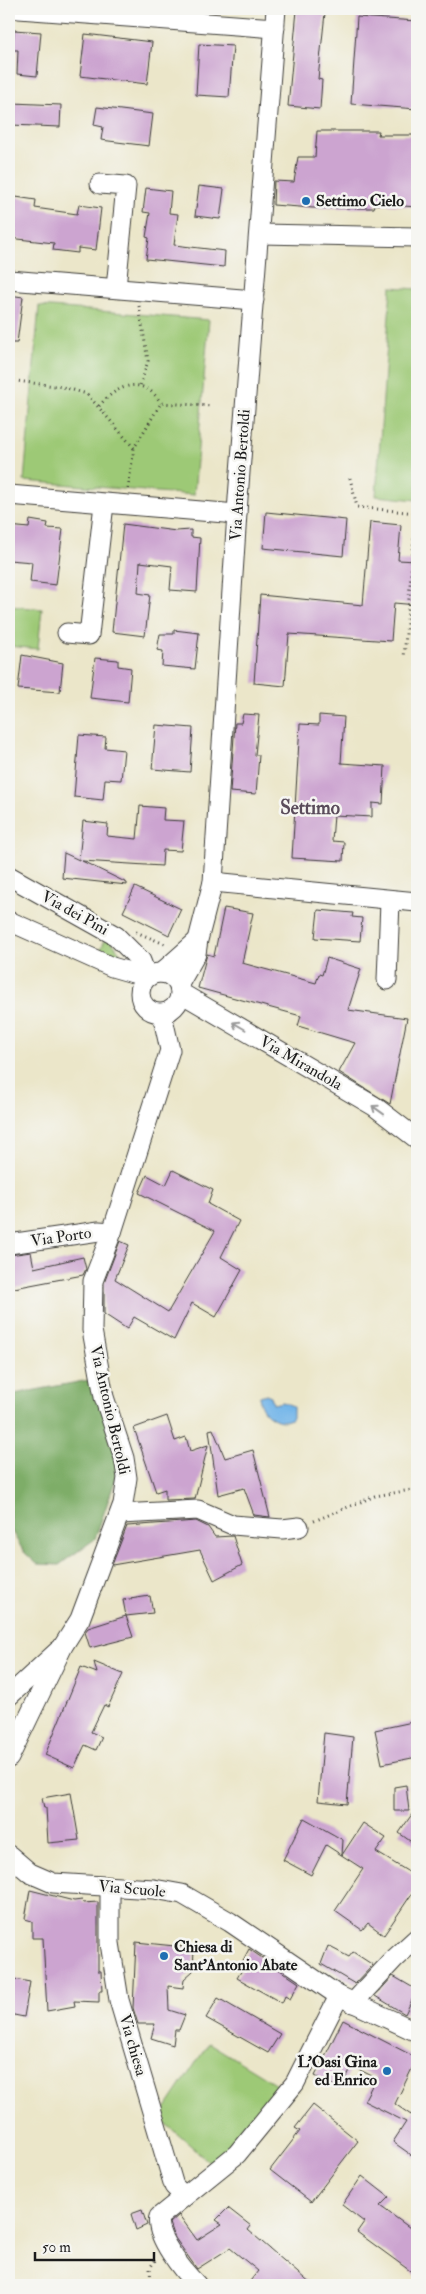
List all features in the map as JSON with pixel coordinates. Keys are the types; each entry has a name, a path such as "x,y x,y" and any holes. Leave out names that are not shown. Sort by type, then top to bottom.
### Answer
{"street":[{"path":"19,9 275,28"},
{"name":"Via Antonio Bertoldi","path":"180,988 196,954 213,882 237,514 276,9"},
{"path":"100,184 126,186 116,288"},
{"path":"260,234 417,237"},
{"path":"9,280 254,300"},
{"path":"9,494 126,506 237,514"},
{"path":"67,633 89,635 104,504"},
{"name":"Via dei Pini","path":"9,876 116,936 141,961 149,980"},
{"path":"213,882 390,901 417,902"},
{"path":"387,980 390,901"},
{"name":"Via dei Pini","path":"9,921 112,967 149,980"},
{"path":"149,980 173,976 180,988 175,1006 162,1014 146,1008 141,1000 149,980 198,940"},
{"name":"Via Mirandola","path":"180,988 374,1106 417,1139"},
{"name":"Via Antonio Bertoldi","path":"9,1758 64,1646 80,1619 123,1504 126,1478 124,1458 104,1397 92,1330 93,1281 112,1232 170,1050 162,1014"},
{"name":"Via Porto","path":"9,1244 99,1231 112,1232"},
{"path":"120,1514 198,1510 233,1525 282,1529 299,1527"},
{"path":"32,1710 10,1696 38,1667 64,1646"},
{"name":"Via Scuole","path":"9,1855 30,1873 53,1883 154,1889 182,1894 230,1922 346,1999 417,2032"},
{"name":"Via chiesa","path":"110,1887 110,1943 119,2000 174,2186 184,2196"},
{"path":"197,2285 183,2272 167,2245 157,2224 159,2217 236,2154 295,2083 346,1999 417,1938"}],"path":[{"path":"140,290 139,314 146,337 148,361 140,386"},
{"path":"9,380 63,387 87,394 134,448"},
{"path":"99,407 110,393 126,385 140,386 154,393 161,404"},
{"path":"161,404 212,406"},
{"path":"126,506 134,448 161,404"},
{"path":"350,478 357,507 416,513 404,658"},
{"path":"131,929 173,947"},
{"path":"299,1527 374,1496 417,1489"},
{"path":"151,2285 150,2268 167,2245"}],"green space":[{"path":"391,287 417,289 417,500 376,496"},
{"path":"39,306 209,320 194,495 24,481"},
{"path":"9,606 42,609 38,649 9,646"},
{"path":"107,935 120,953 118,956 108,956 100,951"},
{"path":"94,1379 113,1445 116,1468 115,1481 95,1539 59,1565 37,1564 24,1552 9,1527 9,1395"},
{"path":"209,2043 281,2087 213,2165 159,2118"}],"water":[{"path":"266,1394 271,1396 273,1404 283,1402 293,1406 293,1417 282,1421 271,1417 260,1402 260,1396"}],"building":[{"path":"297,10 325,13 318,79 322,80 320,109 288,106"},
{"path":"357,17 417,21 417,109 351,104"},
{"path":"14,30 41,32 37,76 17,74 18,50 13,50"},
{"path":"85,34 152,42 147,84 80,76"},
{"path":"199,44 233,46 229,97 196,95"},
{"path":"12,103 61,105 60,127 11,125"},
{"path":"97,107 153,114 149,146 101,140 103,127 94,125"},
{"path":"317,131 379,131 378,135 417,135 417,207 375,204 374,208 313,208 273,205 274,181 294,182 298,157 315,157"},
{"path":"199,186 224,189 220,219 195,216"},
{"path":"146,188 171,191 169,213 178,214 174,245 225,251 224,267 146,259 149,238 146,237 150,213 143,212"},
{"path":"9,196 36,200 35,208 77,214 79,205 101,208 96,250 78,248 78,253 53,250 54,243 9,238"},
{"path":"9,295 23,297 17,343 9,343"},
{"path":"266,512 346,520 343,556 263,548"},
{"path":"30,520 48,523 47,528 63,529 56,585 30,582 32,562 9,560 9,526 29,528"},
{"path":"370,522 401,525 398,560 417,561 417,605 394,603 391,641 289,634 285,686 254,683 260,595 363,605"},
{"path":"123,524 176,531 191,530 191,537 200,538 197,592 170,590 172,566 140,562 138,593 150,595 145,636 112,632"},
{"path":"174,630 199,633 195,669 162,666 163,651 157,650 160,634 174,634"},
{"path":"22,655 63,663 60,692 18,689"},
{"path":"95,658 118,660 118,666 131,668 128,702 90,698"},
{"path":"243,714 259,715 255,755 259,755 256,794 230,792 235,723 241,723"},
{"path":"319,715 344,717 341,763 385,766 383,804 372,803 372,817 334,815 332,841 344,842 343,861 292,858 300,724 319,725"},
{"path":"156,725 193,728 190,772 152,769"},
{"path":"79,735 106,737 105,748 124,750 121,780 105,779 103,800 74,797"},
{"path":"140,806 164,808 163,820 184,821 181,851 163,850 162,866 82,861 127,883 127,885 62,878 64,853 79,860 83,821 108,824 107,836 137,839"},
{"path":"135,887 181,909 169,935 123,912"},
{"path":"224,908 253,913 242,963 316,983 319,974 322,975 327,958 361,969 348,1010 407,1018 390,1104 339,1072 355,1043 298,1026 301,1016 198,988 207,954 214,956"},
{"path":"318,910 353,913 352,917 362,918 360,941 315,938"},
{"path":"173,1170 213,1190 208,1204 239,1221 221,1257 242,1270 216,1317 192,1303 174,1340 134,1317 127,1329 104,1314 104,1283 120,1241 129,1245 115,1279 168,1312 215,1231 139,1193 147,1175 166,1185"},
{"path":"31,1252 34,1268 83,1257 86,1269 83,1275 9,1289 9,1255"},
{"path":"167,1416 175,1441 186,1437 190,1451 208,1445 195,1499 165,1500 165,1489 156,1492 134,1428"},
{"path":"213,1429 225,1458 253,1450 270,1517 254,1515 244,1488 218,1495 209,1430"},
{"path":"196,1521 208,1527 215,1537 233,1536 242,1565 214,1580 200,1550 112,1565 127,1526"},
{"path":"150,1596 153,1613 126,1616 123,1600"},
{"path":"126,1616 133,1637 90,1648 85,1632 88,1628"},
{"path":"94,1662 123,1674 108,1707 104,1705 91,1732 102,1737 96,1750 85,1745 74,1768 45,1755 81,1667 97,1673"},
{"path":"417,1721 417,1757 382,1764 375,1730"},
{"path":"324,1733 353,1737 347,1804 318,1801"},
{"path":"406,1785 409,1811 394,1811 394,1787"},
{"path":"71,1793 79,1840 48,1843 46,1808 44,1808 42,1798"},
{"path":"417,1807 417,1846 399,1833"},
{"path":"304,1818 343,1840 342,1855 363,1823 386,1838 376,1852 417,1877 417,1886 384,1935 368,1923 362,1930 335,1911 363,1869 326,1845 311,1875 283,1860"},
{"path":"30,1890 74,1901 82,1900 83,1903 98,1902 98,1971 101,1971 102,1991 99,1991 99,2002 74,2001 75,2006 47,2011 43,1938 32,1938 32,1921 25,1919"},
{"path":"136,1942 194,1948 193,1971 184,1979 183,1988 168,1986 169,2010 185,2015 179,2030 175,2030 173,2045 151,2038 155,2024 138,2024 133,2008"},
{"path":"328,1946 349,1957 353,1952 373,1965 355,1984 321,1964"},
{"path":"249,1949 299,1983 290,1999 285,1996 282,2003 237,1978 242,1970 239,1968"},
{"path":"393,1976 417,1990 405,2014 375,1996"},
{"path":"9,1978 30,1982 24,2017 9,2014"},
{"path":"218,1998 280,2034 268,2053 206,2018"},
{"name":"L'Oasi Gina ed Enrico","path":"343,2020 417,2058 395,2104 411,2115 417,2107 417,2159 393,2142 406,2122 364,2101 376,2078 352,2066 341,2089 315,2076"},
{"path":"313,2105 358,2141 311,2202 270,2170 300,2131 295,2128"},
{"path":"362,2176 389,2197 380,2206 417,2233 417,2276 357,2232 364,2222 342,2205"},
{"path":"228,2208 251,2226 248,2230 312,2285 247,2285 258,2271 230,2248 197,2269 175,2238 170,2223 179,2215 197,2240 222,2224 216,2220"},
{"path":"142,2210 147,2225 136,2230 131,2214"}],"place":[{"name":"Settimo Cielo","path":"306,201"},
{"name":"Chiesa di Sant'Antonio Abate","path":"164,1956"},
{"name":"L'Oasi Gina ed Enrico","path":"387,2071"}],"district":[{"name":"Settimo","path":"310,808"}]}
